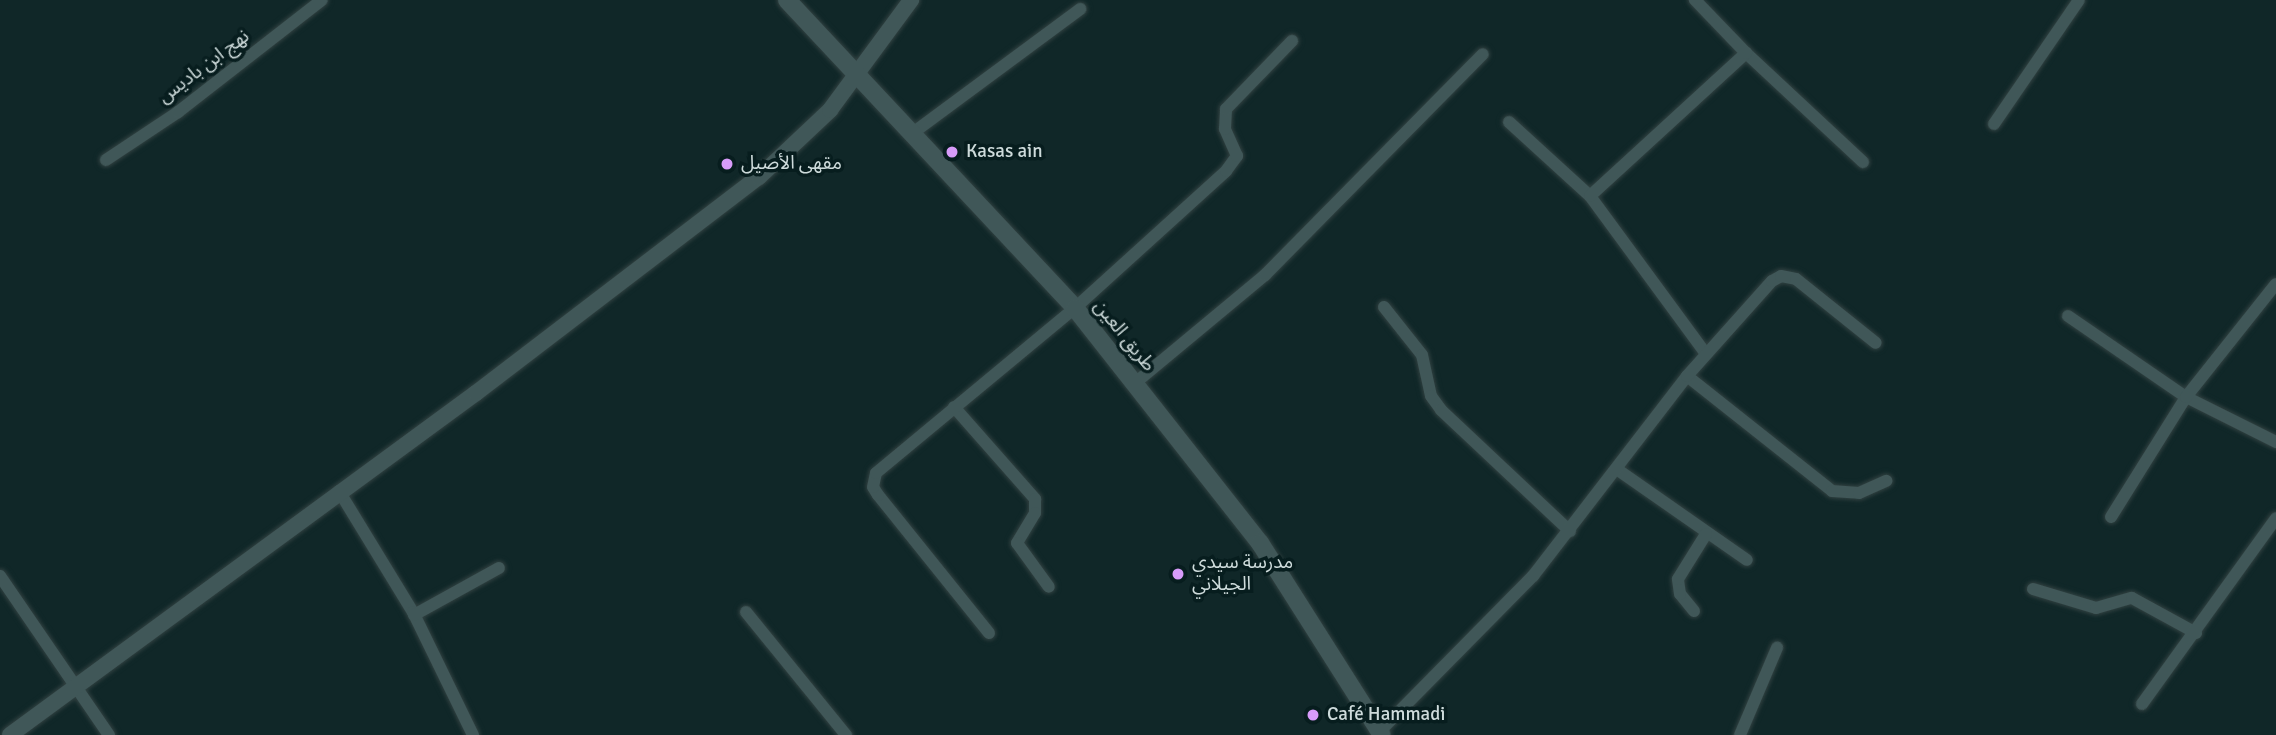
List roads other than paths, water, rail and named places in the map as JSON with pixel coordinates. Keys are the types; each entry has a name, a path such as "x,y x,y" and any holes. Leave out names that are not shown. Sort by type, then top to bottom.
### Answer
{"main road":[{"name":"طريق العين","path":"787,0 914,132 1075,309 1135,383 1261,543 1381,733"}],"street":[{"name":"نهج ابن باديس","path":"106,160 178,112 322,0"},
{"path":"10,735 759,177 814,128 859,74 873,46 911,0"},
{"path":"1695,0 1746,53 1863,162"},
{"path":"1994,124 2080,0"},
{"path":"914,132 1080,9"},
{"path":"989,632 873,487 876,473 1075,309 1226,171 1237,156 1224,129 1226,109 1292,41"},
{"path":"1590,196 1746,53"},
{"path":"1135,383 1265,275 1483,54"},
{"path":"1509,122 1590,196 1706,354"},
{"path":"1381,733 1522,588 1618,470 1687,376 1781,276 1796,279 1876,343"},
{"path":"2111,517 2186,397 2276,284"},
{"path":"1384,307 1423,355 1436,403 1570,531"},
{"path":"2068,316 2186,397 2276,442"},
{"path":"1687,376 1832,491 1859,493 1886,481"},
{"path":"954,407 1035,499 1035,513 1017,543 1049,586"},
{"path":"1618,470 1706,534 1747,560"},
{"path":"339,491 414,615 473,735"},
{"path":"2142,704 2196,633 2276,518"},
{"path":"1694,611 1680,594 1678,579 1706,534"},
{"path":"414,615 499,568"},
{"path":"0,576 109,735"},
{"path":"2033,590 2096,608 2132,598 2196,633"},
{"path":"746,612 846,735"},
{"path":"1740,735 1777,648"}],"place":[{"name":"Kasas ain","path":"952,152"},
{"name":"مقهى الأصيل","path":"727,164"},
{"name":"مدرسة سيدي الجيلاني","path":"1178,574"},
{"name":"Café Hammadi","path":"1313,715"}]}
